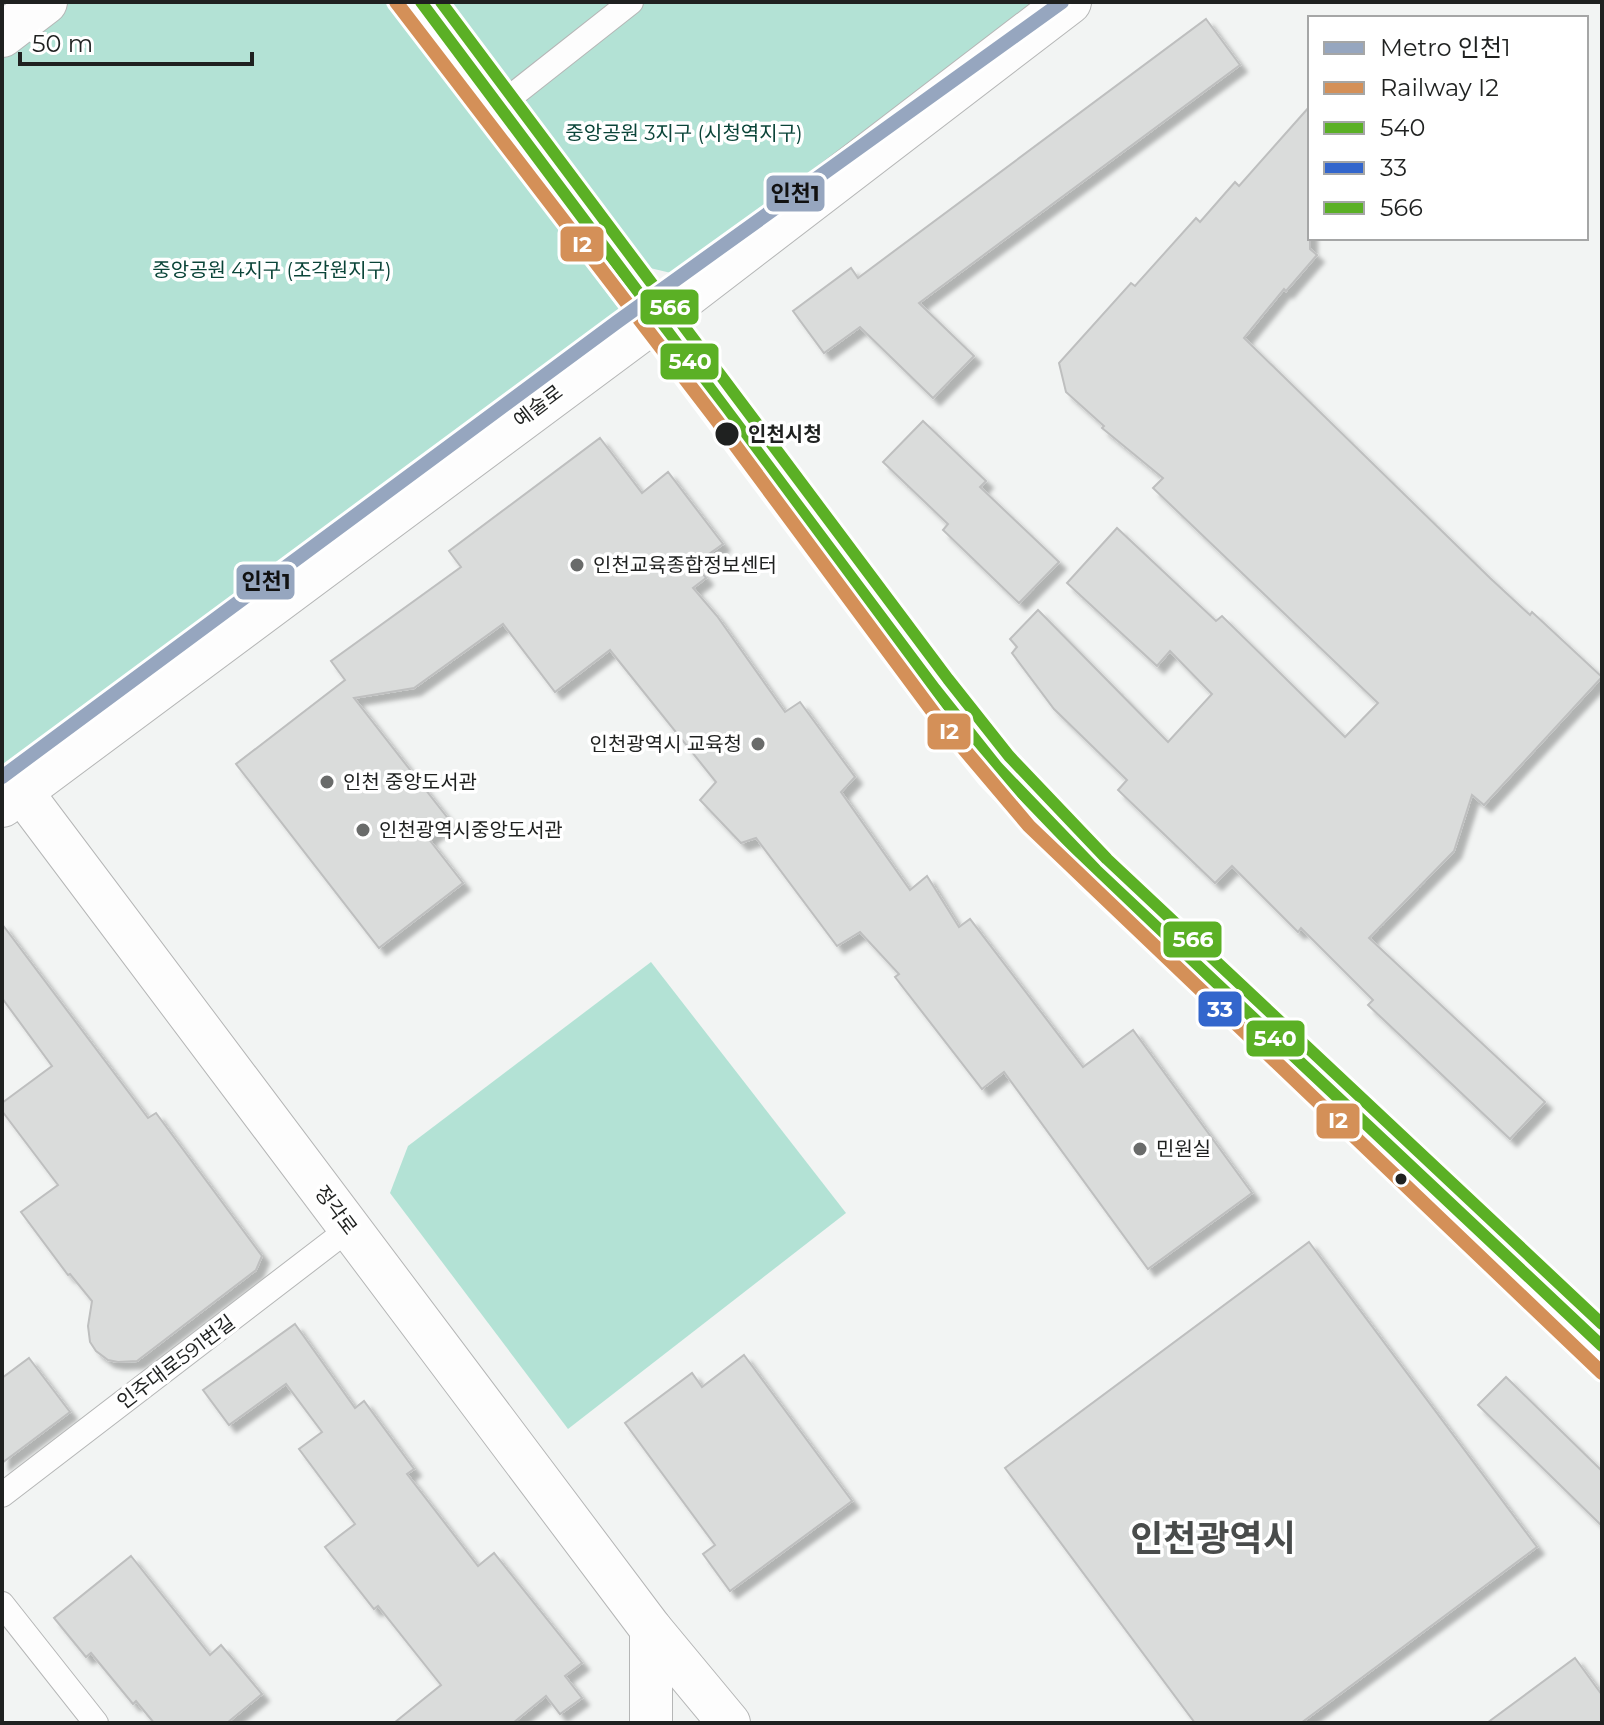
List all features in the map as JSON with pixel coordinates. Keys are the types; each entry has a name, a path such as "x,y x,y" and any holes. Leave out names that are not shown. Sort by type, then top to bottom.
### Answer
{"main road":[{"path":"2,35 45,2"},
{"name":"예술로","path":"11,798 658,317 1069,2"},
{"path":"427,4 499,106 935,689 997,767 1096,870 1602,1346"}],"street":[{"path":"499,106 631,2"},
{"name":"정각로","path":"11,798 350,1228 651,1629 729,1723"},
{"name":"인주대로591번길","path":"2,1495 350,1228"},
{"path":"2,1604 96,1723"},
{"path":"651,1629 651,1723"},
{"name":"정각로","path":"651,1629 695,1723"}],"green space":[{"name":"중앙공원 4지구 (조각원지구)","path":"45,2 1066,2 705,281 616,260 658,317 2,805 2,35"},
{"path":"651,962 846,1213 568,1429 390,1193 408,1146"}],"building":[{"path":"1206,19 1240,65 919,303 974,356 933,398 860,327 824,353 793,311 851,268 858,278"},
{"path":"1308,108 1308,240 1310,249 1317,255 1244,338 1490,578 1602,677 1484,805 1472,795 1454,851 1369,938 1545,1102 1510,1139 1368,1005 1373,1000 1301,928 1298,932 1232,866 1215,883 1118,790 1127,780 1054,709 1012,653 1017,647 1010,639 1038,610 1168,742 1212,694 1170,651 1157,666 1067,583 1117,528 1216,621 1222,616 1345,737 1378,703 1153,488 1163,478 1102,428 1104,426 1066,392 1059,363 1131,283 1135,286 1196,218 1200,222 1235,182 1239,186"},
{"path":"923,421 986,481 980,487 1059,562 1019,603 943,530 948,524 883,462"},
{"path":"600,438 642,493 668,472 723,544 695,564 706,578 693,588 717,616 785,712 800,702 855,777 841,792 910,890 927,876 959,927 970,919 1083,1067 1133,1030 1252,1193 1148,1269 1004,1072 982,1089 895,977 899,974 860,932 837,946 756,838 741,843 700,800 716,782 610,650 555,692 503,624 414,688 354,698 450,821 428,838 463,883 379,948 236,764 345,680 331,661 461,567 449,551"},
{"path":"2,924 148,1118 156,1113 262,1256 256,1270 137,1361 108,1360 96,1351 90,1342 88,1326 92,1301 68,1275 21,1212 58,1185 2,1111 2,1103 52,1066 2,998"},
{"path":"1309,1242 1537,1547 1301,1723 1195,1723 1005,1468"},
{"path":"295,1324 355,1408 364,1401 414,1469 407,1474 478,1566 494,1553 582,1663 565,1676 582,1698 560,1714 546,1696 513,1723 394,1723 441,1685 378,1606 374,1609 325,1547 355,1524 299,1449 322,1432 286,1384 229,1425 203,1390"},
{"path":"744,1355 852,1501 730,1591 703,1554 715,1545 625,1423 692,1373 702,1387"},
{"path":"29,1358 70,1412 2,1463 2,1378"},
{"path":"1506,1377 1602,1471 1602,1526 1478,1405"},
{"path":"131,1556 210,1655 221,1645 262,1694 227,1723 154,1723 136,1701 133,1704 91,1653 86,1657 54,1618"},
{"path":"1575,1658 1602,1695 1602,1723 1487,1723"}],"metro line":[{"name":"인천1","path":"2,777 617,322 1062,2"}],"rail line":[{"name":"I2","path":"396,2 715,418 936,716 1029,826 1602,1373"}],"transit line":[{"name":"540","path":"421,2 935,689 997,767 1096,870 1602,1346"},
{"name":"566","path":"441,2 1009,756 1107,859 1602,1324"},
{"name":"33","path":"408,12 922,699 985,778 1085,882 1591,1358"}],"place":[{"name":"인천시청","path":"727,434"},
{"name":"인천교육종합정보센터","path":"577,565"},
{"name":"인천광역시 교육청","path":"758,744"},
{"name":"인천 중앙도서관","path":"327,782"},
{"name":"인천광역시중앙도서관","path":"363,830"},
{"name":"민원실","path":"1140,1149"}],"district":[{"name":"인천광역시","path":"1213,1538"}],"park label":[{"name":"중앙공원 3지구 (시청역지구)","path":"684,133"}]}
